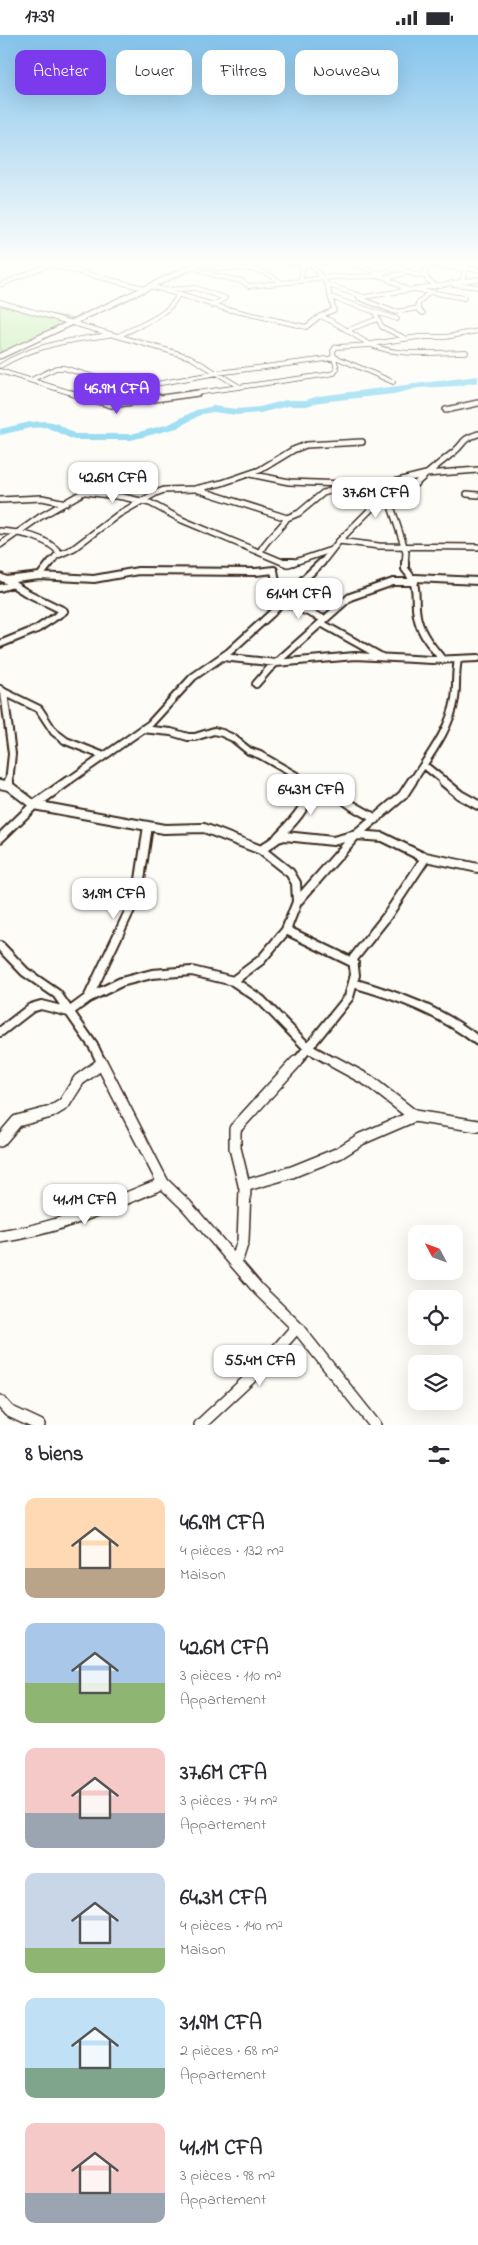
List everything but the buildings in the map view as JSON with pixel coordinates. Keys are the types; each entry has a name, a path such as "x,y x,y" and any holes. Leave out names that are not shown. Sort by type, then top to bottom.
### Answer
{"street":[{"path":"0,356 64,327"},
{"path":"86,327 190,357 240,387"},
{"path":"118,336 135,327"},
{"path":"343,327 372,344 419,352 466,352"},
{"path":"348,330 356,327"},
{"path":"383,327 406,339"},
{"path":"0,371 107,405 161,399 334,373 338,369 333,351 340,346 446,337 478,331"},
{"path":"0,366 17,356 50,343 112,334"},
{"path":"133,388 218,373 334,357 393,382"},
{"path":"31,380 60,367 133,388 161,399"},
{"path":"446,410 478,403"},
{"path":"442,660 430,645 417,618 418,590 415,580 405,569 405,547 394,523 392,506 426,474 456,450 464,439 478,434"},
{"path":"40,575 51,561 74,548 119,514 164,490 195,489 222,483 250,474 293,450 306,445 362,442"},
{"path":"0,545 46,513 67,503 119,472 119,469"},
{"path":"250,474 289,482 350,484 390,483 426,474 477,469"},
{"path":"0,838 34,805 150,724 193,677 222,657 260,624 288,594 317,569 339,541 376,504 390,483"},
{"path":"260,552 264,543 278,531 287,519 302,513 325,492 340,490 350,484"},
{"path":"195,489 287,519"},
{"path":"86,492 115,495 167,509 182,520 288,564"},
{"path":"467,494 478,495"},
{"path":"0,500 42,498 58,503 67,503"},
{"path":"0,531 17,533 43,540 55,547 61,554"},
{"path":"339,541 405,547 478,547"},
{"path":"3,578 40,575 94,579 138,571 256,573 274,570 331,550"},
{"path":"274,570 278,598 384,657"},
{"path":"0,644 37,629 64,611 3,578"},
{"path":"256,684 276,663 350,597 393,582 415,580 478,581"},
{"path":"0,588 12,584"},
{"path":"222,657 276,663 328,658 384,657 442,660 478,658"},
{"path":"233,981 260,960 286,930 297,902 356,835 403,795 410,782 424,765 448,722 454,699 455,674 458,660"},
{"path":"2,691 38,709 54,731 66,741 104,756"},
{"path":"2,691 12,754 9,786"},
{"path":"142,729 171,732 188,737 195,737 214,731 222,733 233,738 249,751 260,755 308,783 327,787 353,806 376,819"},
{"path":"424,765 460,795 478,805"},
{"path":"261,850 278,837 307,804 310,793 308,783"},
{"path":"0,784 9,786 34,805 164,829 204,828 230,835 261,850 290,873 296,883 297,902"},
{"path":"88,999 138,893 148,826"},
{"path":"278,837 333,841 356,835 382,837 431,859 461,863 478,868"},
{"path":"236,1263 244,1241 244,1186 235,1148 235,1129 308,1048 349,997 355,975 355,955 387,916 411,879 424,863 421,855"},
{"path":"286,930 354,963"},
{"path":"0,946 25,972 57,994 94,1047 163,1183 186,1205 259,1290 297,1327 375,1425"},
{"path":"0,1032 31,1008 41,1005 69,1012 88,999 121,982 152,974 192,971 233,981 261,1000 308,1048 369,1081 414,1116 478,1126"},
{"path":"353,983 411,1003 466,1030 478,1041"},
{"path":"0,1141 18,1121 51,1112 64,1104 79,1081 101,1064"},
{"path":"244,1186 292,1172 339,1153 361,1139 414,1116"},
{"path":"0,1237 19,1235 54,1225 163,1183"},
{"path":"200,1425 260,1369 297,1327"},
{"path":"0,1401 9,1411 39,1425"}],"green space":[{"path":"0,327 61,327 0,353"}],"waterway":[{"path":"0,432 30,425 46,424 61,429 74,437 131,437 173,426 199,412 213,409 236,412 260,410 277,407 286,403 307,403 318,399 478,379"}]}
